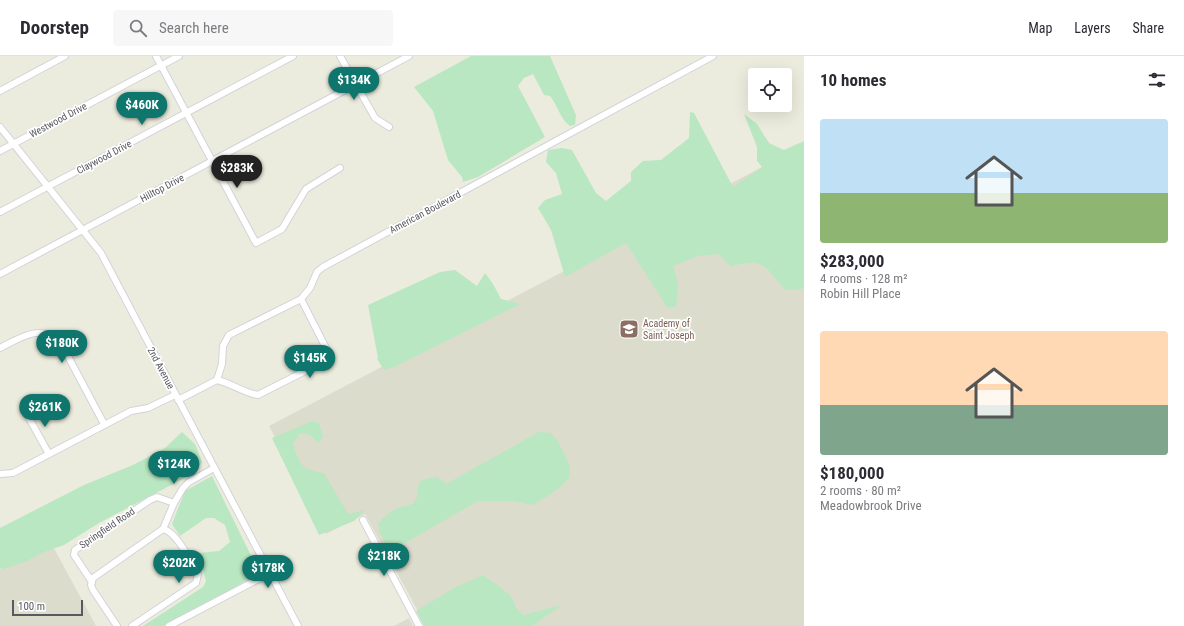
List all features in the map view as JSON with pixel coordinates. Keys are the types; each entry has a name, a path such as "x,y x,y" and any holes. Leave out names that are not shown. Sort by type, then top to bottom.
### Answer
{"street":[{"path":"0,91 65,56"},
{"path":"156,56 256,243 282,229 306,189 340,168"},
{"name":"Westwood Drive","path":"0,151 179,56"},
{"name":"Claywood Drive","path":"0,212 293,56"},
{"path":"340,56 375,118 389,127"},
{"name":"Hilltop Drive","path":"0,274 409,56"},
{"name":"American Boulevard","path":"218,380 222,364 223,346 229,335 301,299 310,288 317,272 323,267 713,56"},
{"name":"2nd Avenue","path":"0,127 101,253 298,626"},
{"path":"0,474 13,473 131,411 148,408 218,380 230,383 251,394 258,395 302,373 327,358 328,352 301,299"},
{"path":"0,348 30,334 47,333 56,338 62,345 104,424"},
{"path":"25,411 49,454"},
{"path":"92,582 93,578 163,529 182,488 189,482 214,468"},
{"name":"Springfield Road","path":"117,626 93,590 92,582 74,555 75,550 150,500 157,497 174,503"},
{"path":"363,520 419,626"},
{"path":"132,626 193,586 198,579 198,574 176,539 170,532 163,529"},
{"path":"169,626 270,573"}],"shaded area":[{"name":"Academy of Saint Joseph","path":"804,145 804,626 426,626 365,514 326,534 269,426"},
{"path":"50,541 96,626 0,626 0,569"},
{"path":"409,618 413,626 394,626"}],"green space":[{"path":"471,56 550,56 576,115 575,125 570,126 561,116 550,96 544,95 533,74 524,78 518,86 545,137 478,177 463,182 462,177 448,160 433,111 414,87"},
{"path":"690,112 694,113 733,187 762,167 757,161 757,147 744,114 757,124 769,143 784,150 804,141 804,287 802,289 786,290 761,264 750,263 731,266 718,254 698,256 673,266 678,284 676,307 667,307 626,243 565,277 551,230 538,208 545,200 562,194 556,173 546,162 548,150 562,148 572,150 596,193 606,201 631,181 631,172 643,161 661,160 689,138"},
{"path":"455,270 477,286 485,273 501,299 520,304 394,367 384,370 377,359 368,305 440,272"},
{"path":"312,421 319,423 323,437 318,443 311,435 300,433 293,444 297,457 306,468 324,473 348,514 365,510 354,521 319,535 272,438"},
{"path":"182,432 195,444 202,462 194,473 99,523 64,545 44,552 27,561 3,569 0,568 0,528 84,485 133,465 165,448"},
{"path":"539,432 551,433 559,443 570,466 569,478 558,489 533,505 513,501 478,501 400,546 385,543 380,533 378,523 393,510 413,503 416,499 419,483 422,480 437,477 446,484"},
{"path":"212,476 259,572 229,591 163,626 143,626 203,587 206,581 198,553 219,551 230,542 225,525 214,518 206,518 180,536 172,524 185,491"},
{"path":"483,575 508,594 513,600 516,608 524,615 562,605 532,626 424,626 416,611 454,588"}],"place":[{"name":"Academy of Saint Joseph","path":"629,329"}]}
